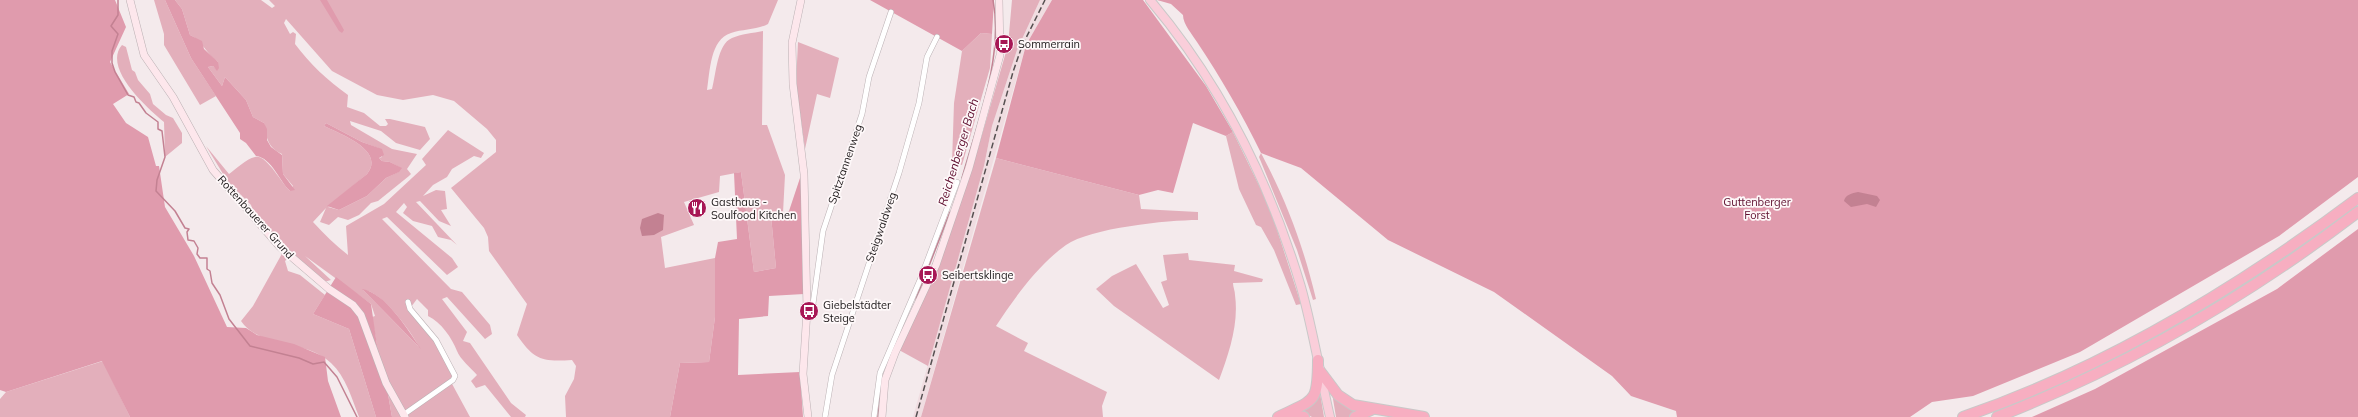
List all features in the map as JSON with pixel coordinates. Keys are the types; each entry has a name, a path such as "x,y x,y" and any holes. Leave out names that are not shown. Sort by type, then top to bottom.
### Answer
{"highway":[{"path":"1963,417 2064,376 2167,324 2253,272 2358,198"},
{"path":"1997,417 2068,387 2174,333 2264,278 2358,212"},
{"path":"1281,416 1302,407 1313,397 1318,382 1318,360"},
{"path":"1320,371 1335,392 1345,401 1358,406 1424,417"},
{"path":"1355,417 1374,409"},
{"path":"1281,416 1304,417"}],"main road":[{"name":"Rottenbauerer Grund","path":"130,0 144,55 173,97 214,170 280,247 329,289 353,305 361,315 384,378 404,416"},
{"path":"801,0 792,43 793,84 804,174 806,317 804,374 808,417"},
{"path":"882,417 888,373 969,168 1000,55 999,0"},
{"path":"1150,0 1161,13 1219,98 1259,175 1293,263 1318,360 1329,417"}],"street":[{"name":"Spitztannenweg","path":"806,317 813,304 823,231 862,114 869,77 892,12"},
{"name":"Steigwaldweg","path":"825,417 832,375 899,173 919,103 927,57 937,36"},
{"path":"874,417 880,373 924,282 957,182"},
{"path":"404,416 453,380 455,376 445,353 410,309 408,302"}],"shaded area":[{"path":"154,0 165,0 191,58 216,96 200,105 164,45 164,34"},
{"path":"175,0 261,0 272,8 275,6 269,0 778,0 768,24 731,33 724,36 719,42 712,57 707,90 712,89 720,53 727,41 739,36 763,31 762,125 767,125 785,175 783,213 771,216 776,268 754,272 741,172 720,176 719,192 684,202 694,225 661,237 665,268 715,258 715,317 709,362 680,363 670,417 566,417 565,396 574,379 576,366 572,360 546,360 540,358 529,350 517,335 527,304 489,251 488,237 484,228 451,188 496,152 496,140 487,129 454,101 433,95 403,100 377,95 332,71 286,19 284,23 290,34 293,32 296,34 295,44 319,71 348,95 347,107 364,113 380,126 386,126 388,124 385,119 390,119 425,127 430,139 420,150 396,143 381,131 350,121 351,125 392,149 417,154 407,169 411,174 378,201 371,203 359,215 348,220 338,217 329,225 320,222 326,208 313,222 348,255 346,226 384,204 426,165 422,159 448,130 484,153 481,158 474,156 452,169 447,177 433,185 423,196 436,190 445,191 447,209 441,210 451,226 439,221 420,201 416,202 457,245 451,240 438,237 432,226 413,221 403,213 407,207 404,203 396,212 452,258 458,267 447,275 387,217 382,219 451,289 462,292 490,325 492,334 485,339 447,297 442,299 467,332 463,341 470,343 511,403 526,415 525,417 511,417 485,385 476,388 471,381 477,375 458,354 446,331 428,316 428,310 417,299 411,307 436,340 454,372 451,382 470,417 392,417 386,383 372,348 377,345 372,317 375,316 371,304 305,256 331,280 324,282 290,256 285,261 288,271 300,275 325,295 313,314 349,329 376,417 359,417 345,381 331,363 321,355 309,350 259,336 249,330 241,321 253,306 284,250 255,219 251,205 228,182 206,146 229,174 248,160 259,157 269,164 290,191 293,186 283,174 282,154 277,152 268,142 264,123 253,117 246,100 225,77 222,86 208,67 213,66 217,70 218,62 198,40 190,35 182,9","holes":["326,123 362,142 378,148 382,157 379,158 382,161 390,162 399,167 398,172 386,178 367,196 339,210 328,207 367,174 371,165 371,158 366,150 359,144 350,138 324,126","363,290 378,297 395,312 419,347"]},
{"path":"1012,0 1040,0 1017,50 992,126 984,166 928,366 899,350 973,166 1008,45"},
{"path":"1040,0 1052,0 1026,45 921,417 913,417 984,166 992,126 1017,50"},
{"path":"981,33 992,34 990,68 962,165 952,163 954,103 962,51"},
{"path":"798,42 839,58 830,98 817,94 805,149 796,83"},
{"path":"122,45 126,47 132,70 150,94 153,104 166,115 173,118 182,133 182,143 165,157 164,122 138,98 122,76 118,65 117,54"},
{"path":"1233,132 1270,208 1301,304 1296,305 1274,250 1261,227 1256,225 1239,189 1226,136"},
{"path":"1261,153 1279,189 1300,242 1316,299 1313,300 1297,250 1259,157"},
{"path":"996,158 1139,195 1141,209 1198,212 1198,220 1149,223 1130,226 1093,234 1077,239 1066,245 1037,272 1019,293 996,326 1028,343 1024,351 1107,392 1102,406 1103,417 921,417"},
{"path":"1858,192 1877,196 1880,200 1876,207 1867,204 1851,207 1844,201 1847,196"},
{"path":"658,213 664,215 663,230 654,235 642,236 640,228 642,219"},
{"path":"1188,253 1189,260 1235,265 1234,271 1263,279 1262,282 1233,283 1236,317 1230,349 1219,380 1114,306 1096,289 1112,276 1136,264 1163,308 1169,305 1161,282 1167,280 1163,255"},
{"path":"103,361 130,417 0,417 0,399 6,392"},
{"path":"1320,393 1324,417 1312,417 1300,411"},
{"path":"1332,393 1364,409 1351,417 1336,417"}],"green space":[{"path":"0,0 115,0 126,27 110,62 129,94 113,104 126,123 148,137 156,166 159,166 165,207 194,256 227,327 246,328 257,335 294,344 325,357 328,381 341,417 130,417 102,361 6,392 0,390"},
{"path":"165,0 175,0 182,9 190,35 202,41 204,49 218,62 219,68 217,71 213,66 208,67 222,86 225,77 246,100 253,117 264,123 267,129 267,140 271,147 282,155 283,174 295,190 290,191 271,165 262,158 256,156 246,143 240,139 240,133 191,58"},
{"path":"320,0 327,0 344,30 342,33 339,31"},
{"path":"870,0 994,0 992,34 981,33 962,51"},
{"path":"1052,0 1143,0 1206,86 1233,132 1226,136 1193,123 1173,193 1158,190 1139,195 996,158 1026,45"},
{"name":"Guttenberger Forst","path":"1157,0 2358,0 2358,177 2279,236 2080,352 1973,396 1932,402 1910,417 1677,417 1676,411 1631,396 1612,376 1494,292 1388,240 1301,168 1261,153 1231,96 1186,25 1183,15 1171,4"},
{"path":"326,123 362,142 382,149 384,155 379,158 382,161 390,162 402,168 399,172 386,178 367,196 339,210 327,206 367,174 371,165 371,158 366,150 359,144 350,138 324,126"},
{"path":"741,172 754,272 776,268 771,216 789,211 801,175 804,294 769,296 768,316 739,319 738,375 800,372 803,417 670,417 680,363 709,362 715,317 715,258 718,242 737,239 734,173"},
{"path":"2358,229 2358,417 2032,417 2095,389 2277,289"},
{"path":"336,277 371,304 377,345 372,349 386,383 392,417 376,417 349,329 313,314"},
{"path":"362,289 380,297 396,313 421,349"}],"waterway":[{"path":"118,0 118,15 111,26 118,34 112,51 112,63 115,72 128,95 134,97 136,102 139,103 146,113 158,122 158,129 162,131 165,157 157,180 156,191 175,211 185,228 189,229 187,232 188,240 194,241 198,248 197,254 200,258 207,258 207,269 210,271 212,283 220,295 229,319 250,346 299,358 313,364 324,362 337,377 357,417"},
{"name":"Reichenberger Bach","path":"962,178 981,113 992,67 995,44 993,0"},
{"name":"Reichenberger Bach","path":"916,299 950,212"},
{"name":"Reichenberger Bach","path":"896,343 904,326"},
{"name":"Reichenberger Bach","path":"878,417 881,390"}],"railway":[{"path":"916,417 1013,72 1022,46 1045,0"}],"place":[{"name":"Sommerrain","path":"1004,44"},
{"name":"Gasthaus - Soulfood Kitchen","path":"697,208"},
{"name":"Seibertsklinge","path":"928,275"},
{"name":"Giebelstädter Steige","path":"809,311"}]}
